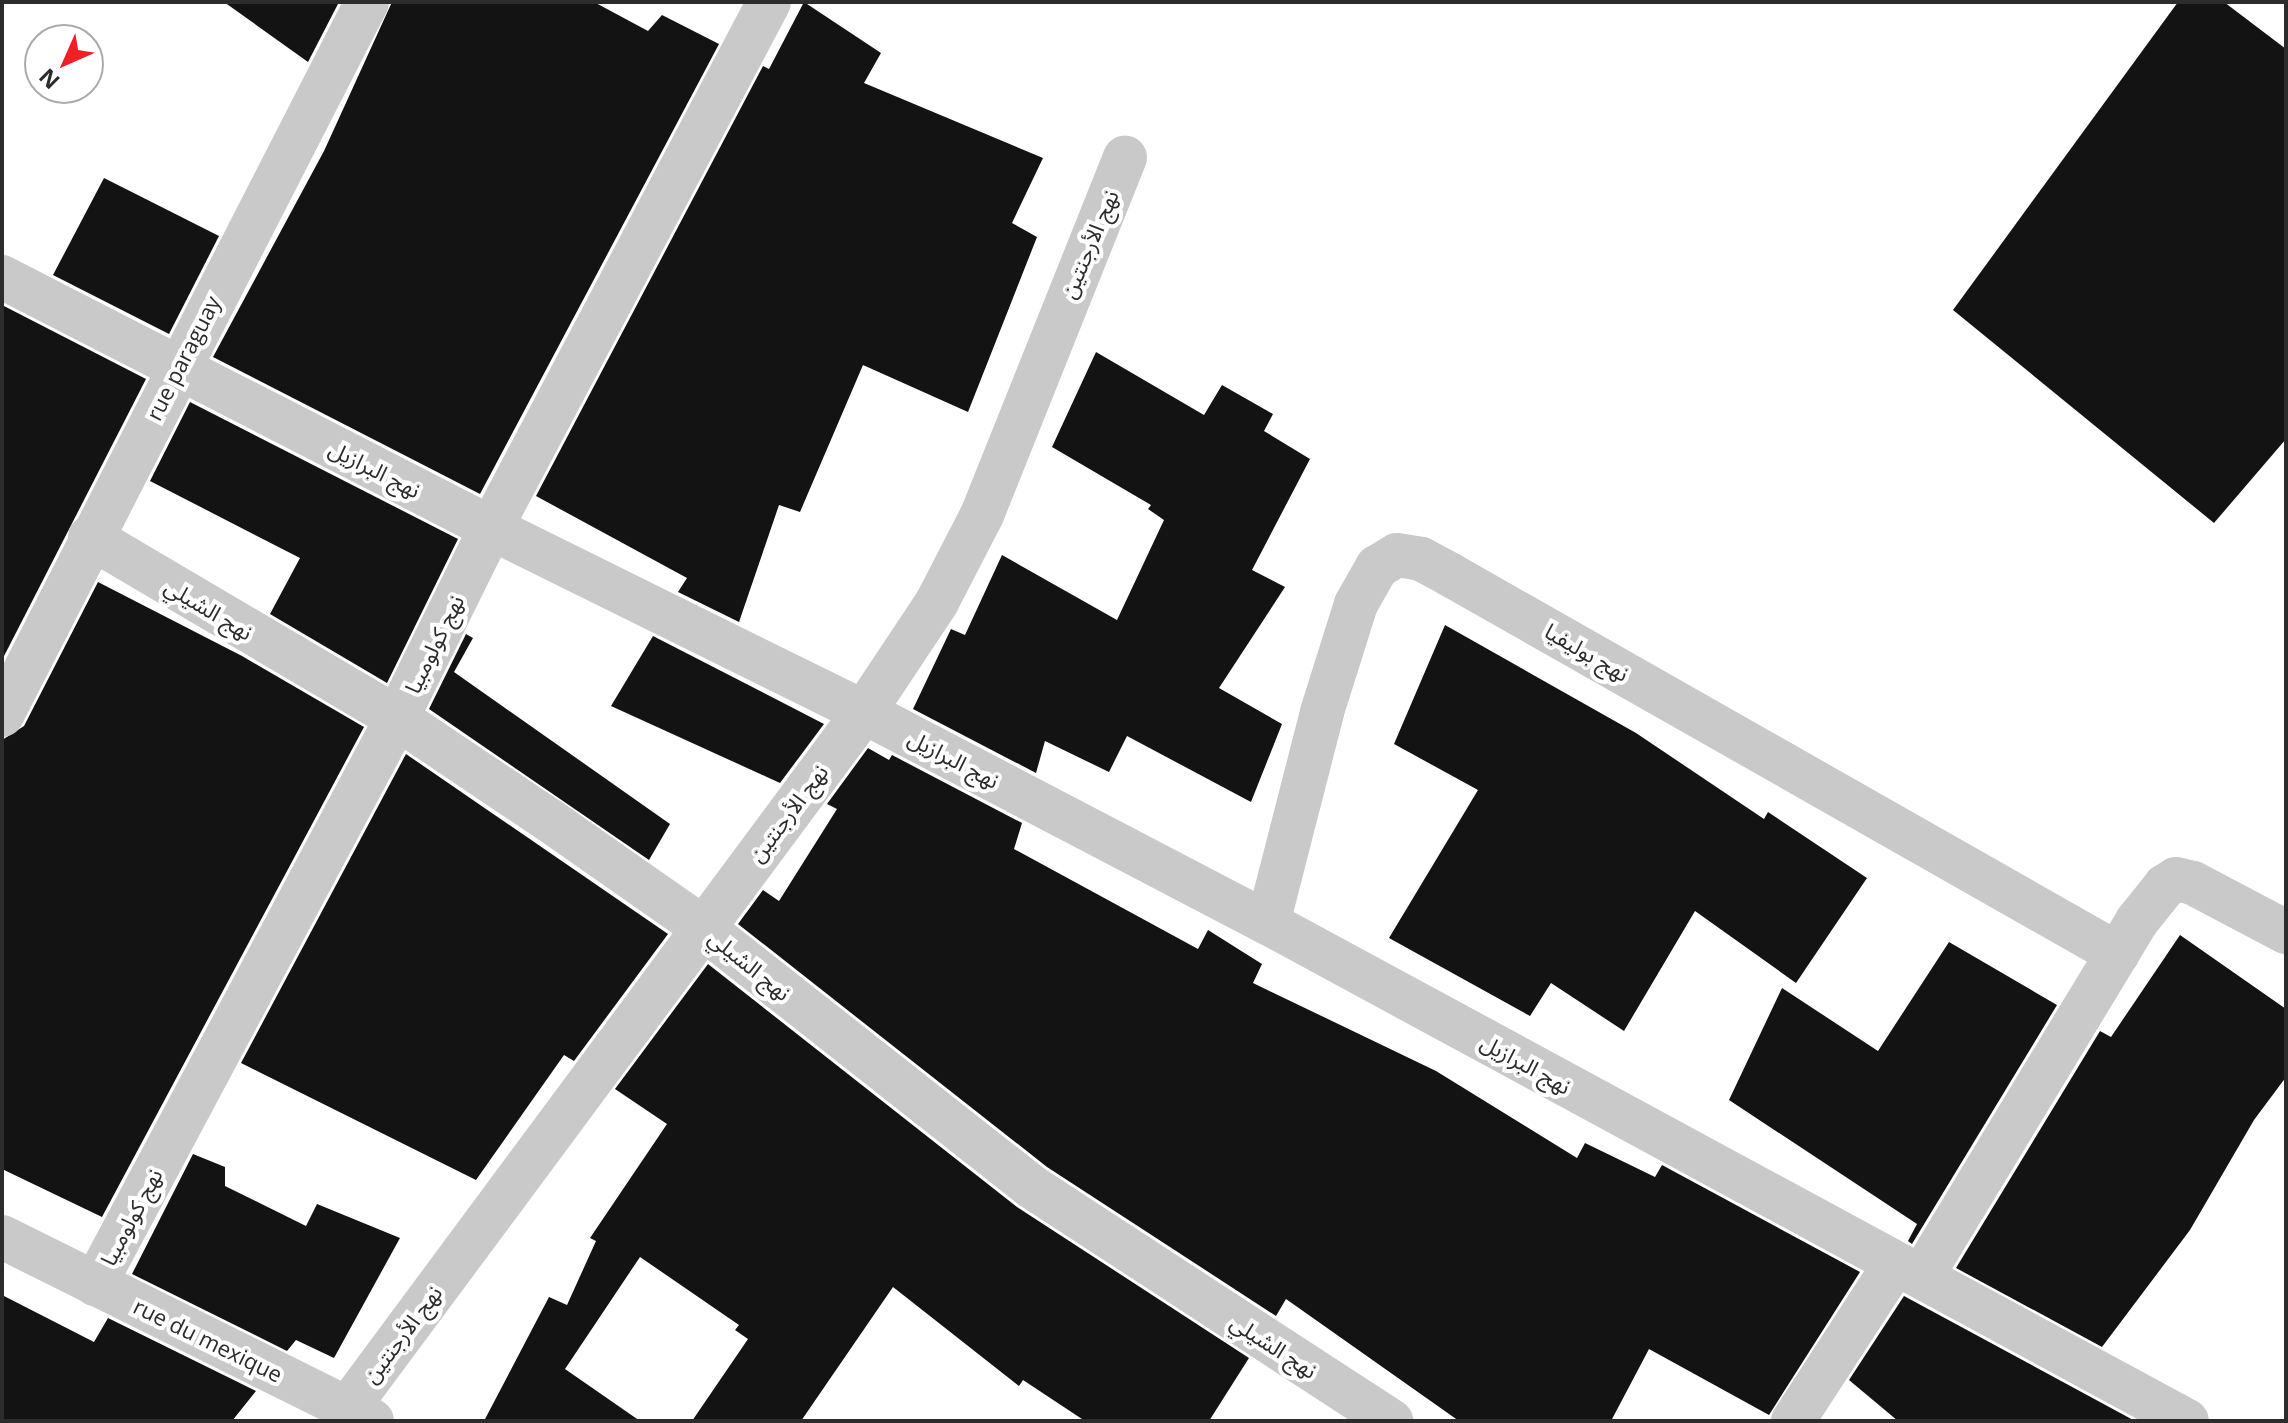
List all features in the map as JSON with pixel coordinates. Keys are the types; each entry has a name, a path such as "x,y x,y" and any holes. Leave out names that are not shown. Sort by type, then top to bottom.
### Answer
{"street":[{"name":"rue paraguay","path":"2,715 90,537 367,2"},
{"name":"نهج كولومبيا","path":"95,1284 397,718 491,528 769,2"},
{"name":"نهج الأرجنتين","path":"359,1415 703,928 864,712 937,602 982,515 1125,158"},
{"name":"نهج البرازيل","path":"2,277 491,528 864,712 1268,923 2187,1421"},
{"name":"نهج الشيلي","path":"90,537 397,718 703,928 1032,1187 1391,1421"},
{"name":"نهج بوليفيا","path":"1268,923 1322,712 1356,604 1377,567 1397,555 1421,559 1449,574 2118,954"},
{"path":"1793,1421 1908,1270 2155,897 2176,879 2193,883 2286,932"},
{"name":"rue du mexique","path":"2,1237 359,1415"}],"building":[{"path":"224,2 339,2 308,62"},
{"path":"392,2 594,2 648,31 662,15 719,44 480,494 213,357 324,151"},
{"path":"804,2 881,53 864,83 1043,158 1012,223 1037,237 968,412 863,365 800,512 779,505 739,622 678,592 687,578 536,496 763,66 769,69"},
{"path":"2178,2 2224,2 2286,49 2286,439 2214,523 1953,310"},
{"path":"104,178 219,236 169,334 53,275"},
{"path":"2,305 146,379 2,660"},
{"path":"1096,352 1204,415 1222,385 1273,414 1264,431 1310,459 1252,570 1285,587 1219,688 1282,724 1251,802 1127,736 1109,772 1045,741 1036,773 913,709 951,629 965,635 1002,555 1117,620 1164,520 1148,509 1151,505 1052,447"},
{"path":"190,402 458,539 387,683 270,614 300,558 150,481"},
{"path":"98,582 242,656 364,727 102,1217 2,1169 2,740 24,726"},
{"path":"1445,625 1636,733 1764,819 1768,812 1867,878 1796,983 1695,911 1624,1031 1551,983 1530,1016 1389,938 1478,790 1394,744"},
{"path":"466,634 473,638 454,672 670,824 649,860 429,709"},
{"path":"653,636 824,724 780,783 611,706"},
{"path":"868,748 889,760 892,755 1022,823 1014,849 1198,949 1208,930 1262,964 1253,983 1436,1071 1577,1158 1585,1143 1655,1177 1662,1165 1860,1272 1769,1415 1649,1349 1611,1421 1459,1421 1286,1299 1276,1316 1047,1167 738,924 763,890 779,901 837,809 827,804"},
{"path":"406,754 668,934 574,1061 564,1055 476,1180 241,1063"},
{"path":"2180,935 2286,1009 2286,1077 2254,1120 2190,1230 2102,1347 1956,1268 2100,1031 2111,1037"},
{"path":"1949,942 2057,1005 1912,1244 1908,1241 1917,1224 1729,1100 1782,988 1878,1051"},
{"path":"708,964 1017,1207 1249,1358 1209,1421 1085,1421 1023,1380 1019,1386 893,1287 801,1421 692,1421 748,1339 735,1330 739,1325 640,1257 565,1369 640,1421 484,1421 549,1297 567,1305 596,1241 590,1238 667,1124 615,1089"},
{"path":"193,1154 225,1167 225,1186 306,1226 317,1204 400,1238 334,1358 296,1340 287,1351 132,1274"},
{"path":"2,1295 94,1342 108,1318 256,1391 232,1421 2,1421"},
{"path":"1904,1296 2135,1421 1898,1421 1849,1380"}]}
